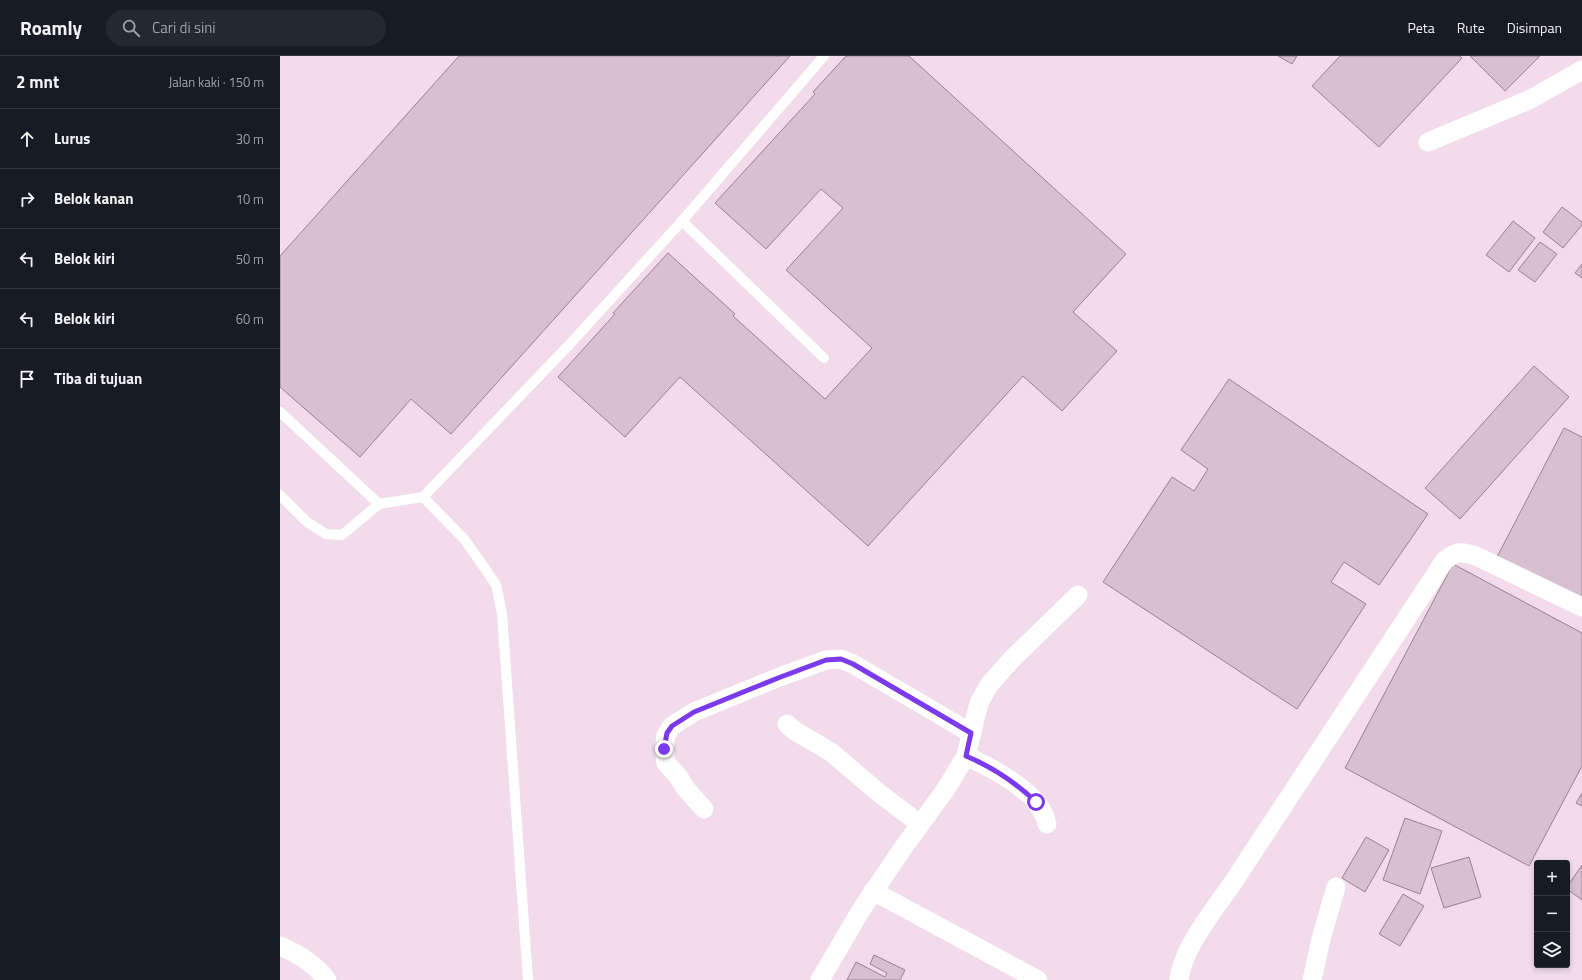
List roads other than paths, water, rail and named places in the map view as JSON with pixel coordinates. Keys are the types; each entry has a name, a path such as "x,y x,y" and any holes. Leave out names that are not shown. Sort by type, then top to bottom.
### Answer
{"street":[{"path":"1428,142 1531,99 1582,70"},
{"path":"1179,980 1179,973 1197,935 1237,878 1445,560 1453,554 1464,552 1476,556 1582,607"},
{"path":"820,980 873,891 946,789 966,756 979,704 990,685 1012,659 1078,595"},
{"path":"704,809 666,763 664,749 667,733 672,726 694,712 826,660 841,659 853,664 971,733"},
{"path":"787,724 795,731 831,752 920,824"},
{"path":"966,756 981,763 1022,789 1042,810 1047,824"},
{"path":"1312,980 1321,939 1336,887"},
{"path":"873,891 1038,980"},
{"path":"280,946 297,953 313,965 327,980"}],"lane":[{"path":"280,495 307,522 326,534 342,535 379,504 423,497 570,345 682,221 824,56"},
{"path":"682,221 824,358"},
{"path":"280,412 379,504"},
{"path":"423,497 464,539 496,585 502,613 528,980"}]}
